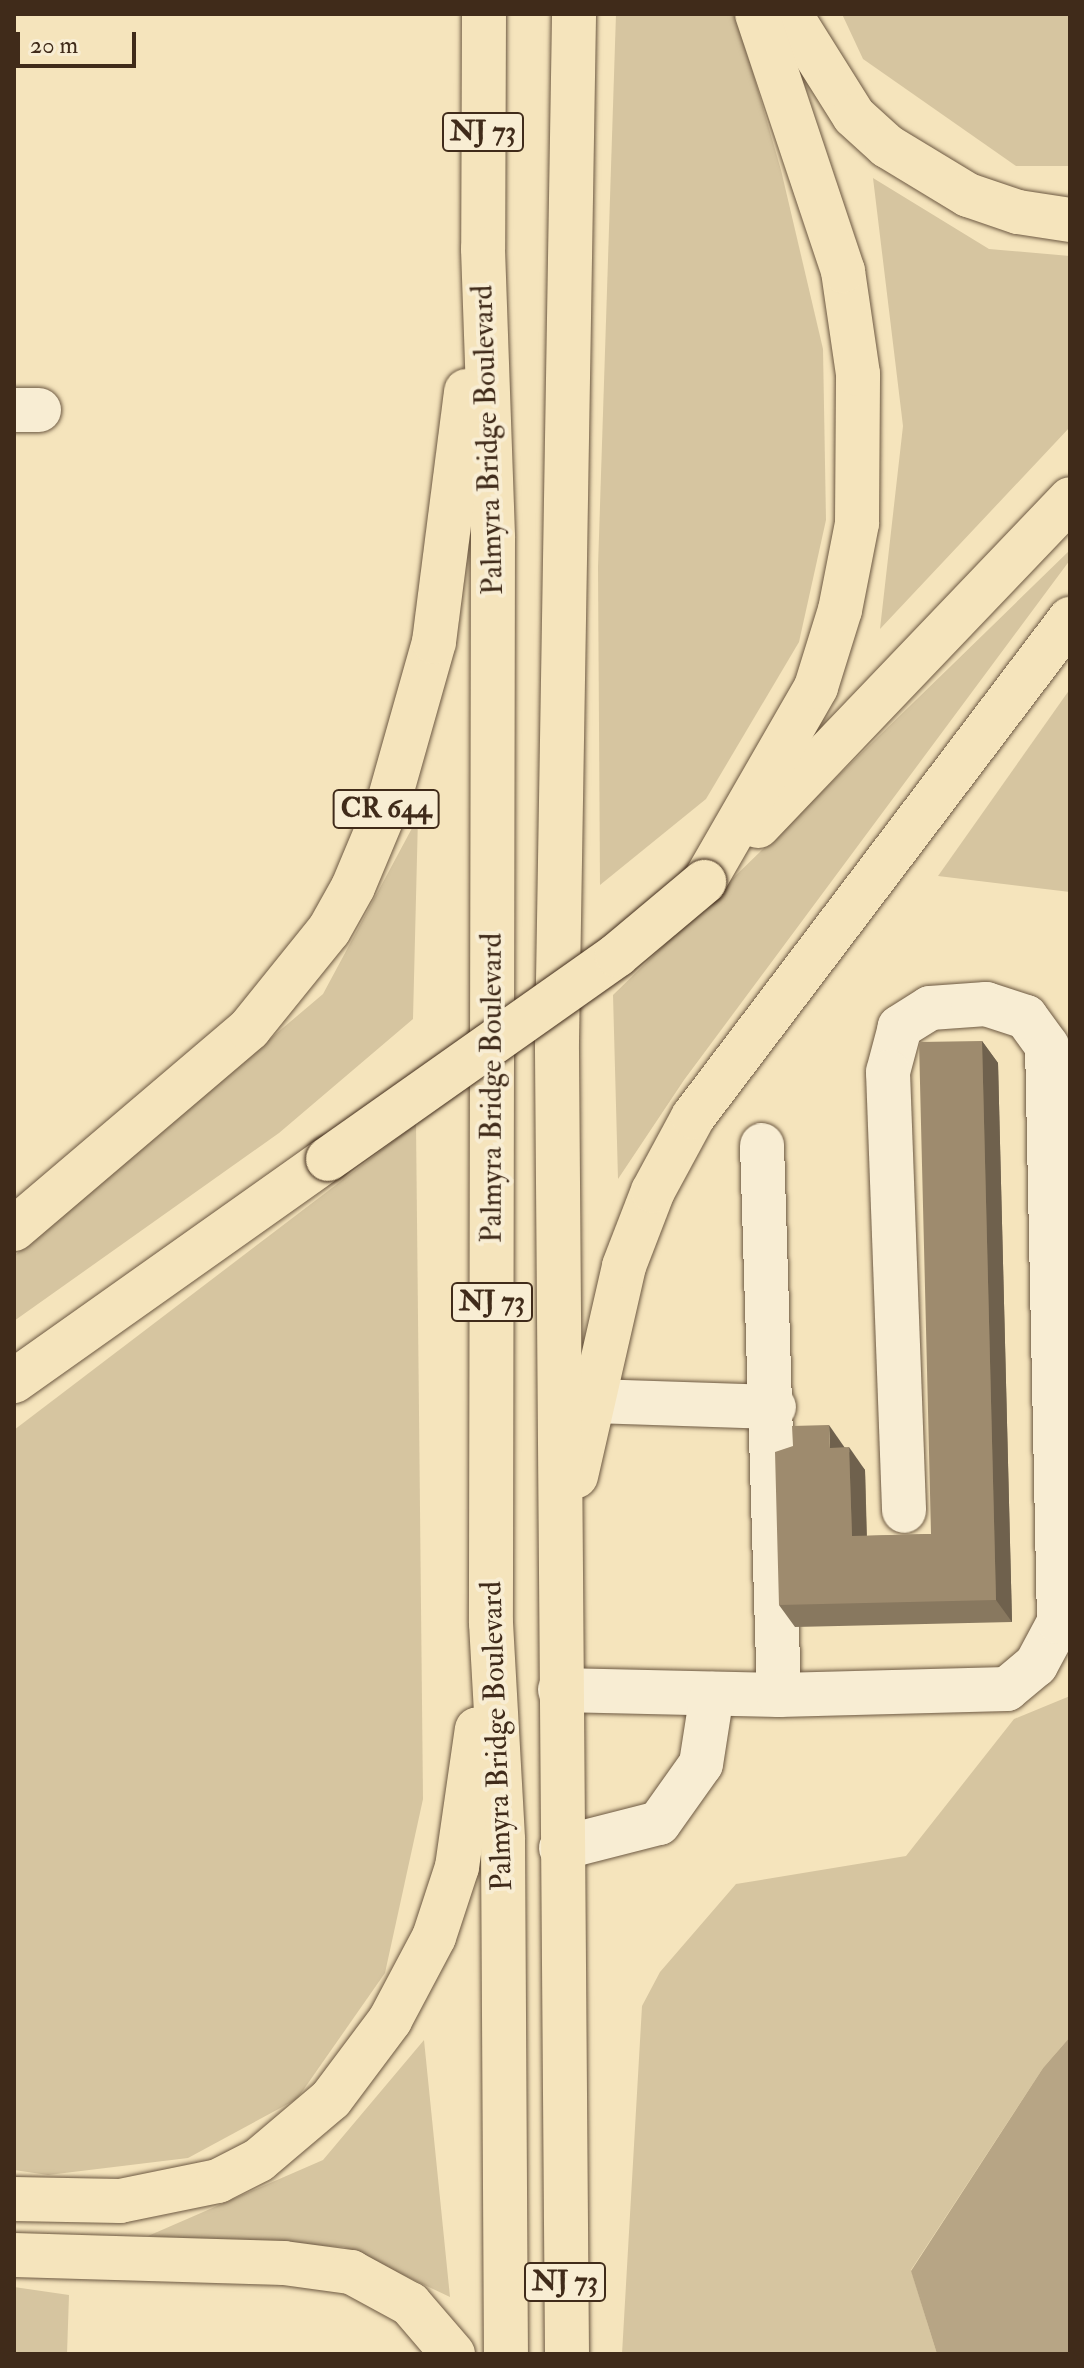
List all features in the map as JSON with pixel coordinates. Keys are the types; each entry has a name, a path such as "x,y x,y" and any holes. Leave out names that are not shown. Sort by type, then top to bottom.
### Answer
{"highway":[{"name":"Palmyra Bridge Boulevard","path":"484,14 483,249 493,538 491,1623 503,1840 506,2354"},
{"name":"Palmyra Bridge Boulevard","path":"567,2354 557,1042 574,14"},
{"path":"704,882 816,687 840,610 857,523 860,398 845,284 829,218 757,14"},
{"path":"790,14 854,116 887,146 968,195 1018,212 1070,220"},
{"name":"CR 644","path":"14,1229 249,1029 313,953 353,887 389,801 434,642 483,249"},
{"path":"14,1381 617,955 704,882 1070,499"},
{"path":"559,1556 593,1401 637,1228 693,1117 1070,619"},
{"path":"14,2199 120,2201 218,2181 259,2160 331,2099 390,2020 448,1900 464,1832 491,1623"},
{"path":"14,2255 284,2263 351,2272 410,2304 453,2354"}],"lane":[{"path":"560,1690 779,1695 1007,1689 1036,1665 1059,1622 1047,1046 1026,1017 986,1004 930,1008 900,1027 888,1072 904,1511"},
{"path":"762,1145 774,1407 779,1695"},
{"path":"593,1401 774,1407"},
{"path":"561,1848 659,1823 701,1764 712,1694"}],"shaded area":[{"path":"616,14 736,14 781,170 823,349 826,520 799,642 706,799 600,885 598,567"},
{"path":"842,14 1070,14 1070,166 1016,166 863,59"},
{"path":"873,178 989,249 1070,256 1070,427 880,629 903,426"},
{"path":"1070,550 1070,560 684,1080 618,1179 613,995"},
{"path":"1070,689 1070,892 938,876"},
{"path":"418,817 413,1019 279,1133 14,1321 14,1256 323,994"},
{"path":"416,1124 423,1799 385,1973 297,2099 188,2158 48,2175 14,2170 14,1430"},
{"path":"1070,1696 1070,2037 1043,2068 911,2270 937,2354 622,2354 642,2006 660,1972 736,1884 906,1856 1014,1719"},
{"path":"1070,2037 1070,2354 937,2354 911,2271 1043,2068"},
{"path":"424,2040 450,2297 344,2247 148,2236 323,2160"},
{"path":"14,2287 69,2295 67,2354 14,2354"}],"building":[{"path":"982,1041 996,1600 779,1605 775,1452 793,1446 792,1426 829,1425 830,1448 849,1447 852,1536 931,1534 919,1042"}]}
